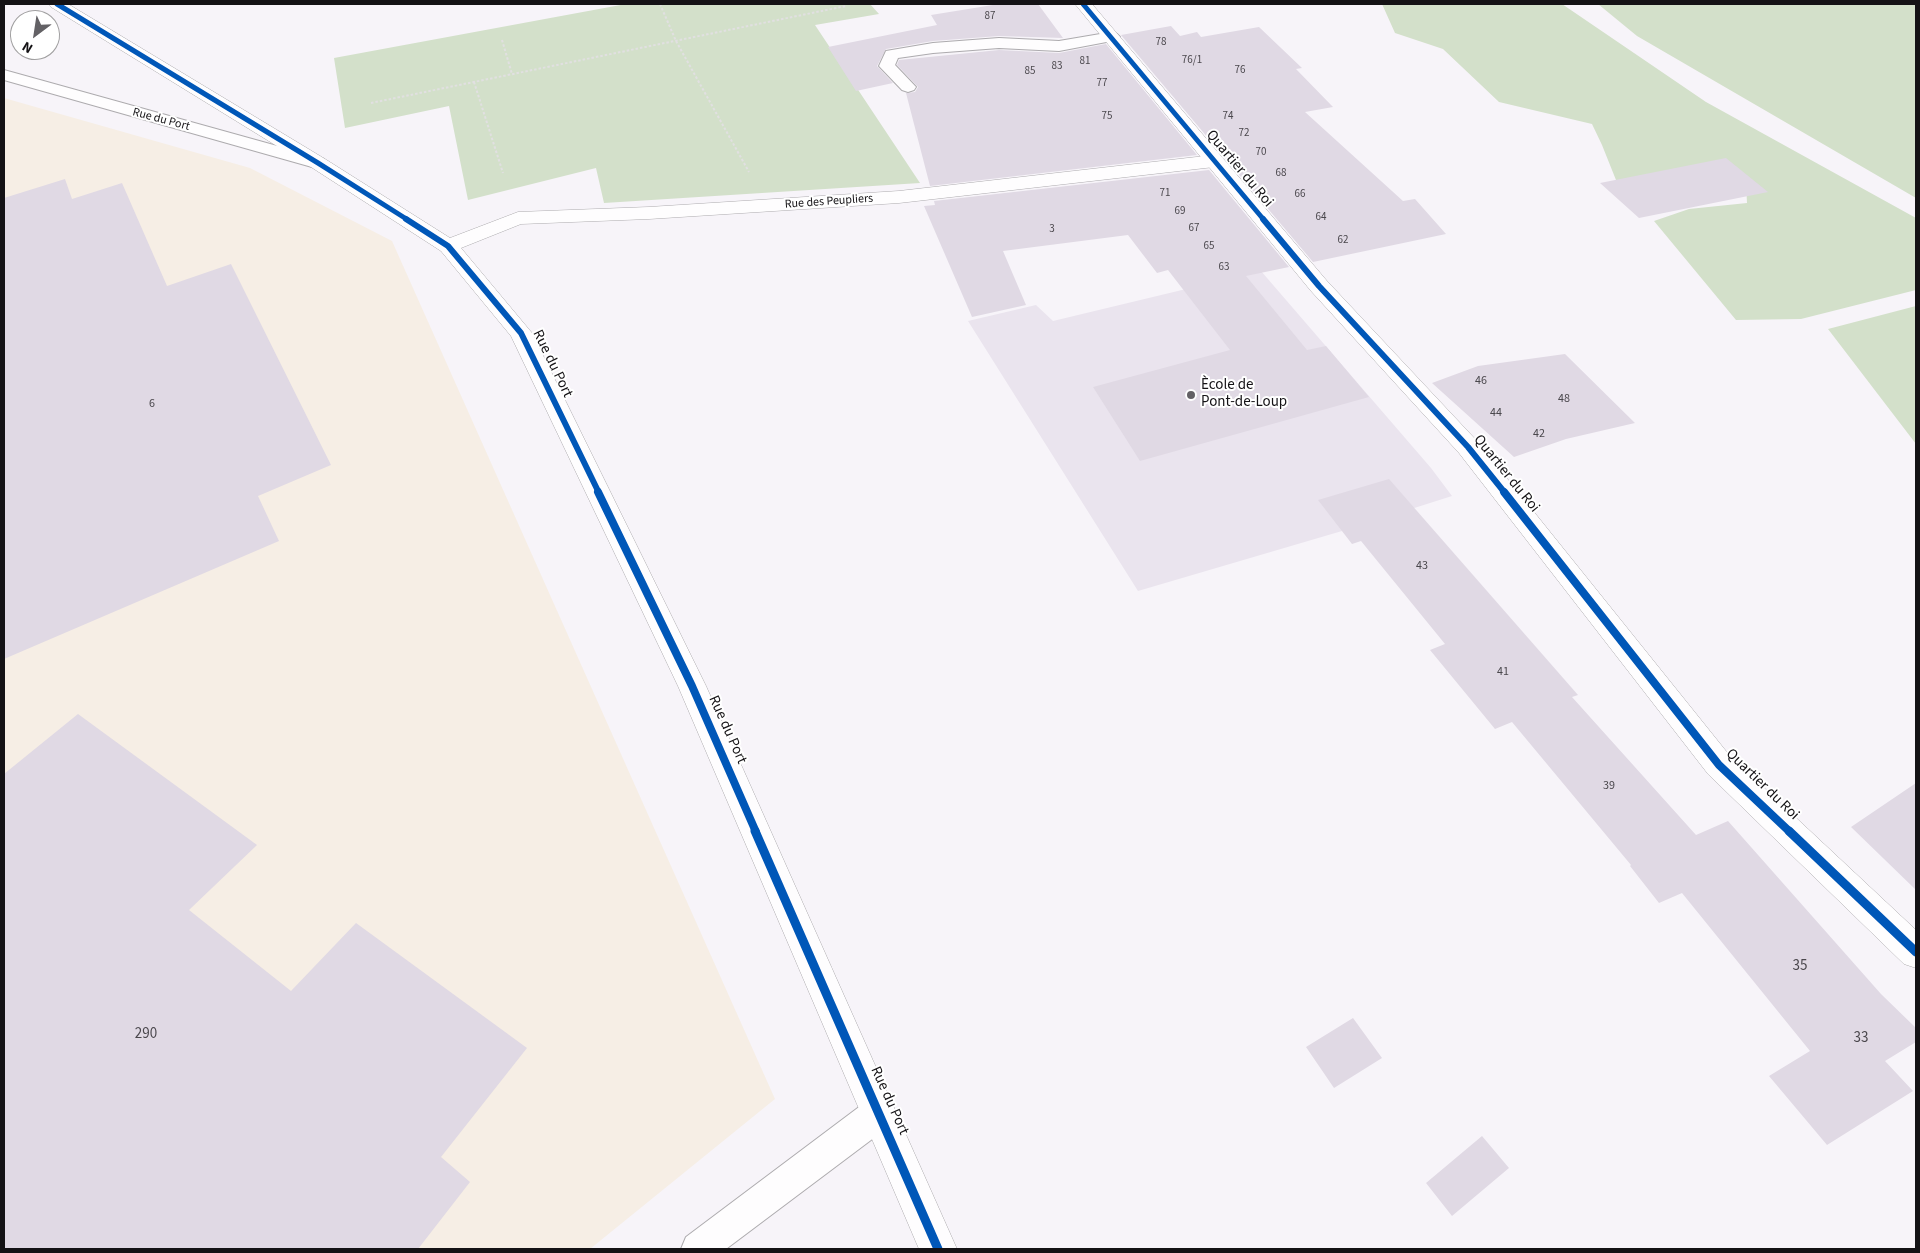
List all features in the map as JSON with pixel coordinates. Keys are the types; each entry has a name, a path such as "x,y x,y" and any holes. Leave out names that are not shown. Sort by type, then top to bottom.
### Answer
{"street":[{"name":"Rue du Port","path":"57,4 318,163 448,246 521,333 692,686 938,1249"},
{"name":"Quartier du Roi","path":"1083,4 1319,286 1468,446 1719,765 1916,952"},
{"name":"Rue des Peupliers","path":"448,246 518,218 649,213 899,197 1214,162"}],"lane":[{"path":"908,87 887,66 892,54 933,48 999,44 1059,46 1112,37"},
{"name":"Rue du Port","path":"4,75 318,163"},
{"path":"698,1249 880,1113"}],"path":[{"path":"660,4 676,41 766,206"},
{"path":"371,103 846,6"},
{"path":"502,40 512,74"},
{"path":"474,82 503,173"}],"shaded area":[{"path":"4,98 250,168 392,241 775,1099 590,1249 4,1249"},
{"name":"Ècole de Pont-de-Loup","path":"1261,271 1431,468 1452,496 1342,531 1138,591 968,321 1036,305 1053,321"}],"green space":[{"path":"626,4 870,4 879,14 815,25 920,183 604,203 596,168 468,200 449,106 345,128 334,58"},
{"path":"1382,4 1562,4 1706,102 1916,218 1916,290 1801,319 1736,320 1654,221 1689,209 1747,203 1746,183 1618,185 1592,124 1499,102 1443,49 1395,33"},
{"path":"1598,4 1916,4 1916,198 1637,36"},
{"path":"1916,306 1916,444 1828,329"}],"building":[{"path":"999,4 1038,4 1063,38 999,36 933,41 886,49 877,66 893,83 856,91 828,47 937,25 931,15"},
{"path":"1171,26 1180,36 1197,32 1201,37 1259,27 1302,68 1296,69 1333,107 1305,112 1403,201 1415,199 1446,234 1313,262 1121,35"},
{"path":"1106,44 1197,155 930,186 906,93 915,92 918,87 897,65 899,60 999,50 1059,53"},
{"path":"1726,158 1768,192 1639,218 1600,183"},
{"path":"1209,170 1289,267 1246,276 1307,350 1326,346 1369,397 1140,461 1093,387 1230,350 1168,270 1157,273 1128,235 1003,251 1026,305 972,317 924,206 935,205 934,201"},
{"path":"65,179 72,199 122,183 167,286 231,264 331,465 258,496 279,541 4,659 4,198"},
{"path":"1565,354 1635,423 1566,439 1514,457 1432,383 1478,366"},
{"path":"1389,479 1578,695 1572,697 1696,835 1728,821 1881,994 1916,1028 1916,1042 1885,1061 1913,1091 1827,1145 1769,1076 1810,1051 1682,893 1659,903 1631,865 1512,722 1495,729 1430,650 1445,644 1361,541 1352,544 1318,500"},
{"path":"78,714 257,845 189,910 291,991 356,923 527,1048 441,1157 470,1182 418,1249 4,1249 4,774"},
{"path":"1916,783 1916,890 1851,827"},
{"path":"1353,1018 1382,1058 1334,1088 1306,1047"},
{"path":"1482,1136 1509,1168 1452,1216 1426,1183"}],"cycle path":[{"path":"57,4 318,163 448,246 521,333 692,686 938,1249"},
{"path":"1083,4 1319,286 1468,447 1719,765 1916,952"}],"place":[{"name":"Ècole de Pont-de-Loup","path":"1191,395"}]}
